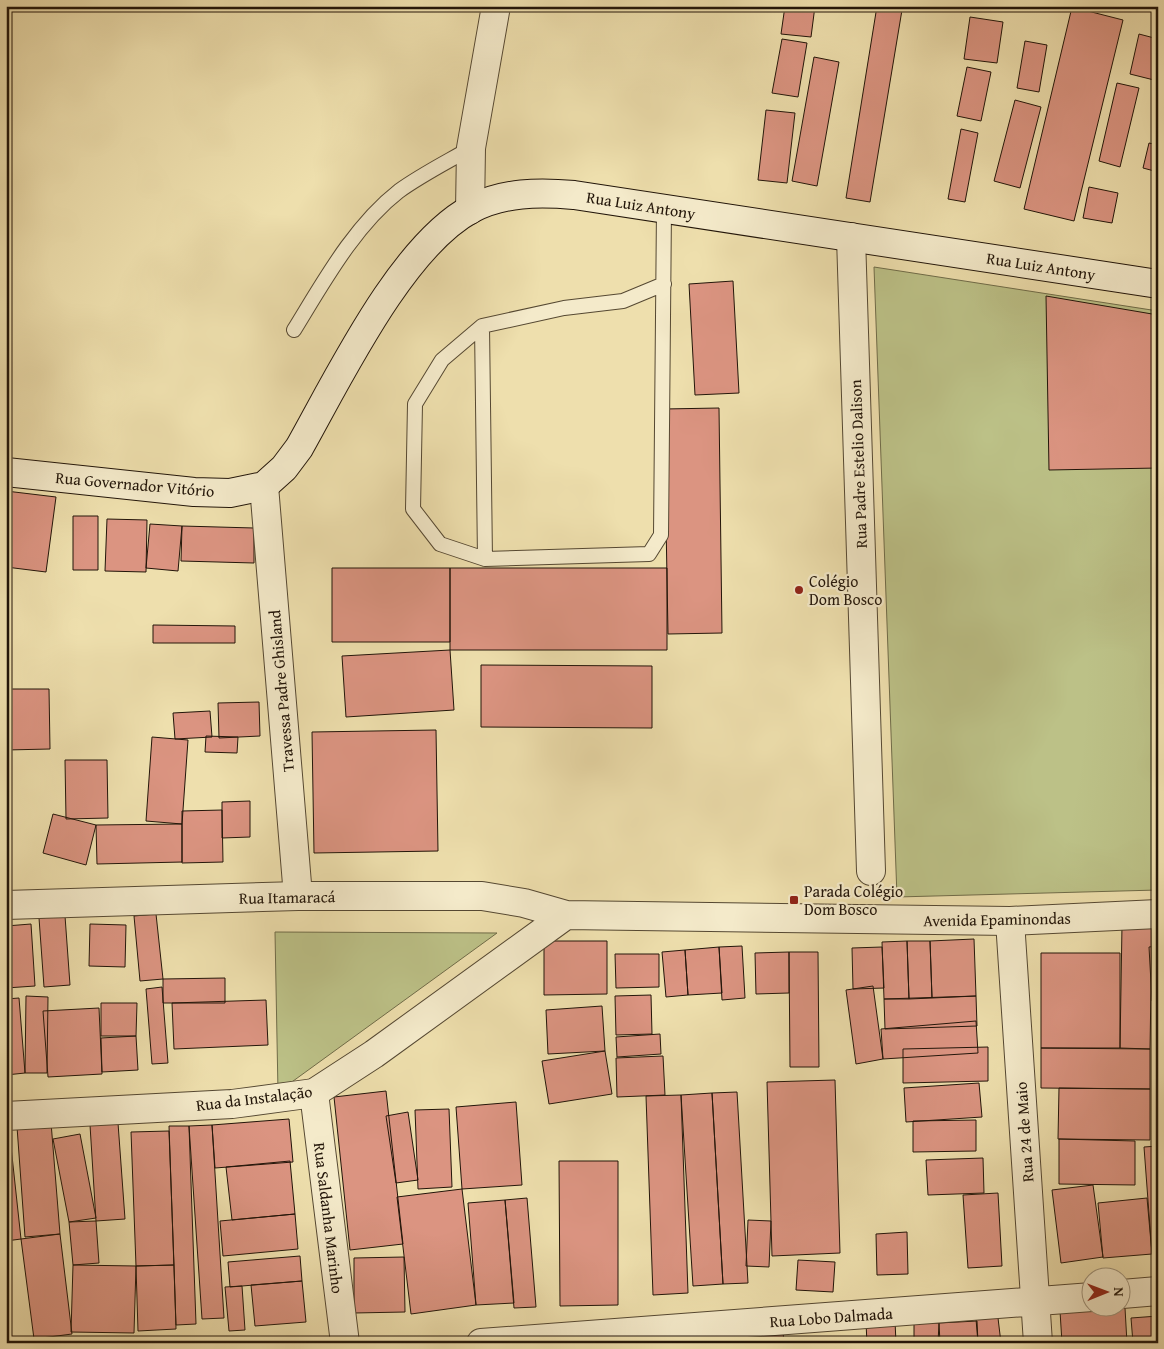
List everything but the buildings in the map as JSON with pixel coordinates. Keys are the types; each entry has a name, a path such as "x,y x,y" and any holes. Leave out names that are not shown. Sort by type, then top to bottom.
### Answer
{"street":[{"path":"470,210 471,148 496,6"},
{"name":"Rua Luiz Antony","path":"264,486 284,468 299,448 380,306 413,262 440,232 470,210 506,196 541,192 574,195 1158,284"},
{"name":"Rua Padre Estelio Dalison","path":"852,237 871,870"},
{"name":"Rua Governador Vitório","path":"6,472 194,492 230,493 264,486"},
{"name":"Travessa Padre Ghisland","path":"264,486 298,896"},
{"name":"Rua Itamaracá","path":"6,905 298,896 482,896 524,903 566,915"},
{"name":"Avenida Epaminondas","path":"566,915 1010,921 1158,914"},
{"name":"Rua da Instalação","path":"6,1116 232,1104 314,1093 374,1054 566,915"},
{"name":"Rua 24 de Maio","path":"1010,921 1038,1343"},
{"name":"Rua Saldanha Marinho","path":"314,1093 345,1343"},
{"path":"1132,1293 1158,1291"},
{"name":"Rua Lobo Dalmada","path":"482,1343 1082,1297"}],"lane":[{"path":"294,330 347,246 371,219 399,192 471,148"},
{"path":"664,209 664,284 661,535 649,554 484,559 440,544 413,509 415,404 442,360 482,326 564,308 623,302 664,284"},
{"path":"482,326 484,559"}],"green space":[{"path":"874,267 1158,311 1158,890 897,897"},
{"path":"275,932 497,933 278,1092"}],"place":[{"name":"Colégio Dom Bosco","path":"799,590"},
{"name":"Parada Colégio Dom Bosco","path":"794,900"}]}
